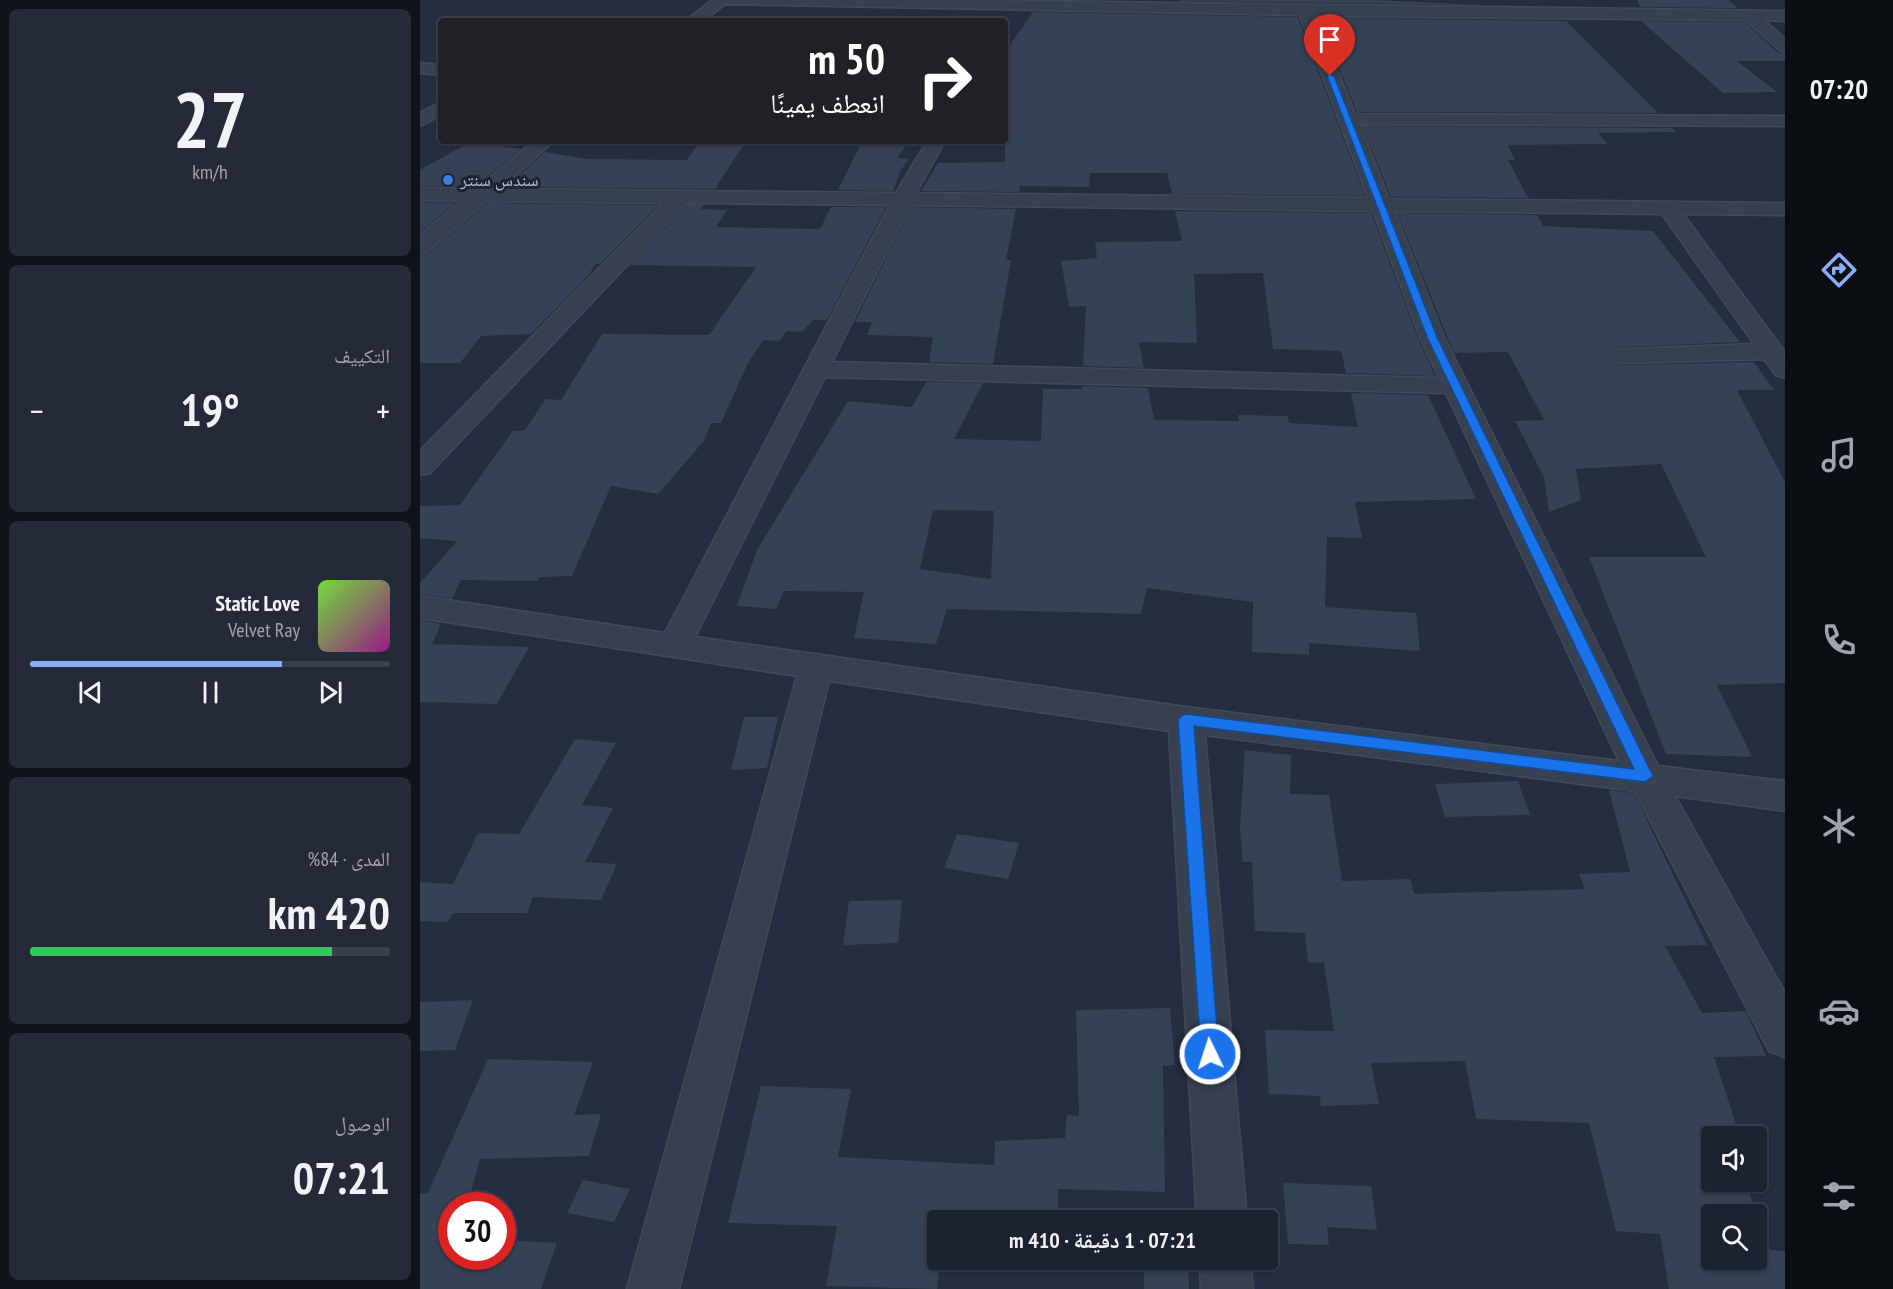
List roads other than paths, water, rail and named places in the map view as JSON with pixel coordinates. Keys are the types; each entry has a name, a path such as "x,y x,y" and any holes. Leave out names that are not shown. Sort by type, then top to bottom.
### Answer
{"street":[{"path":"698,18 721,0"},
{"path":"728,0 989,2 1015,5 1218,4 1306,11 1422,6 1717,16 1785,16"},
{"path":"1703,0 1717,16"},
{"path":"1007,18 1015,5"},
{"path":"1306,11 1378,204 1432,337 1645,776 1785,1036"},
{"path":"1750,16 1785,47"},
{"path":"420,68 438,69"},
{"path":"420,121 438,110"},
{"path":"1346,119 1785,121"},
{"path":"420,246 541,144"},
{"path":"675,644 818,369 903,199 934,144"},
{"path":"420,194 1785,209"},
{"path":"420,467 679,198"},
{"path":"1669,209 1779,360"},
{"path":"1625,356 1779,360"},
{"path":"818,369 1456,386"},
{"path":"420,606 816,667 1186,720 1645,776 1785,796"},
{"path":"653,1289 816,667"},
{"path":"1186,720 1221,1210"},
{"path":"1226,1270 1227,1289"}],"place":[{"name":"سندس سنتر","path":"448,180"}]}
